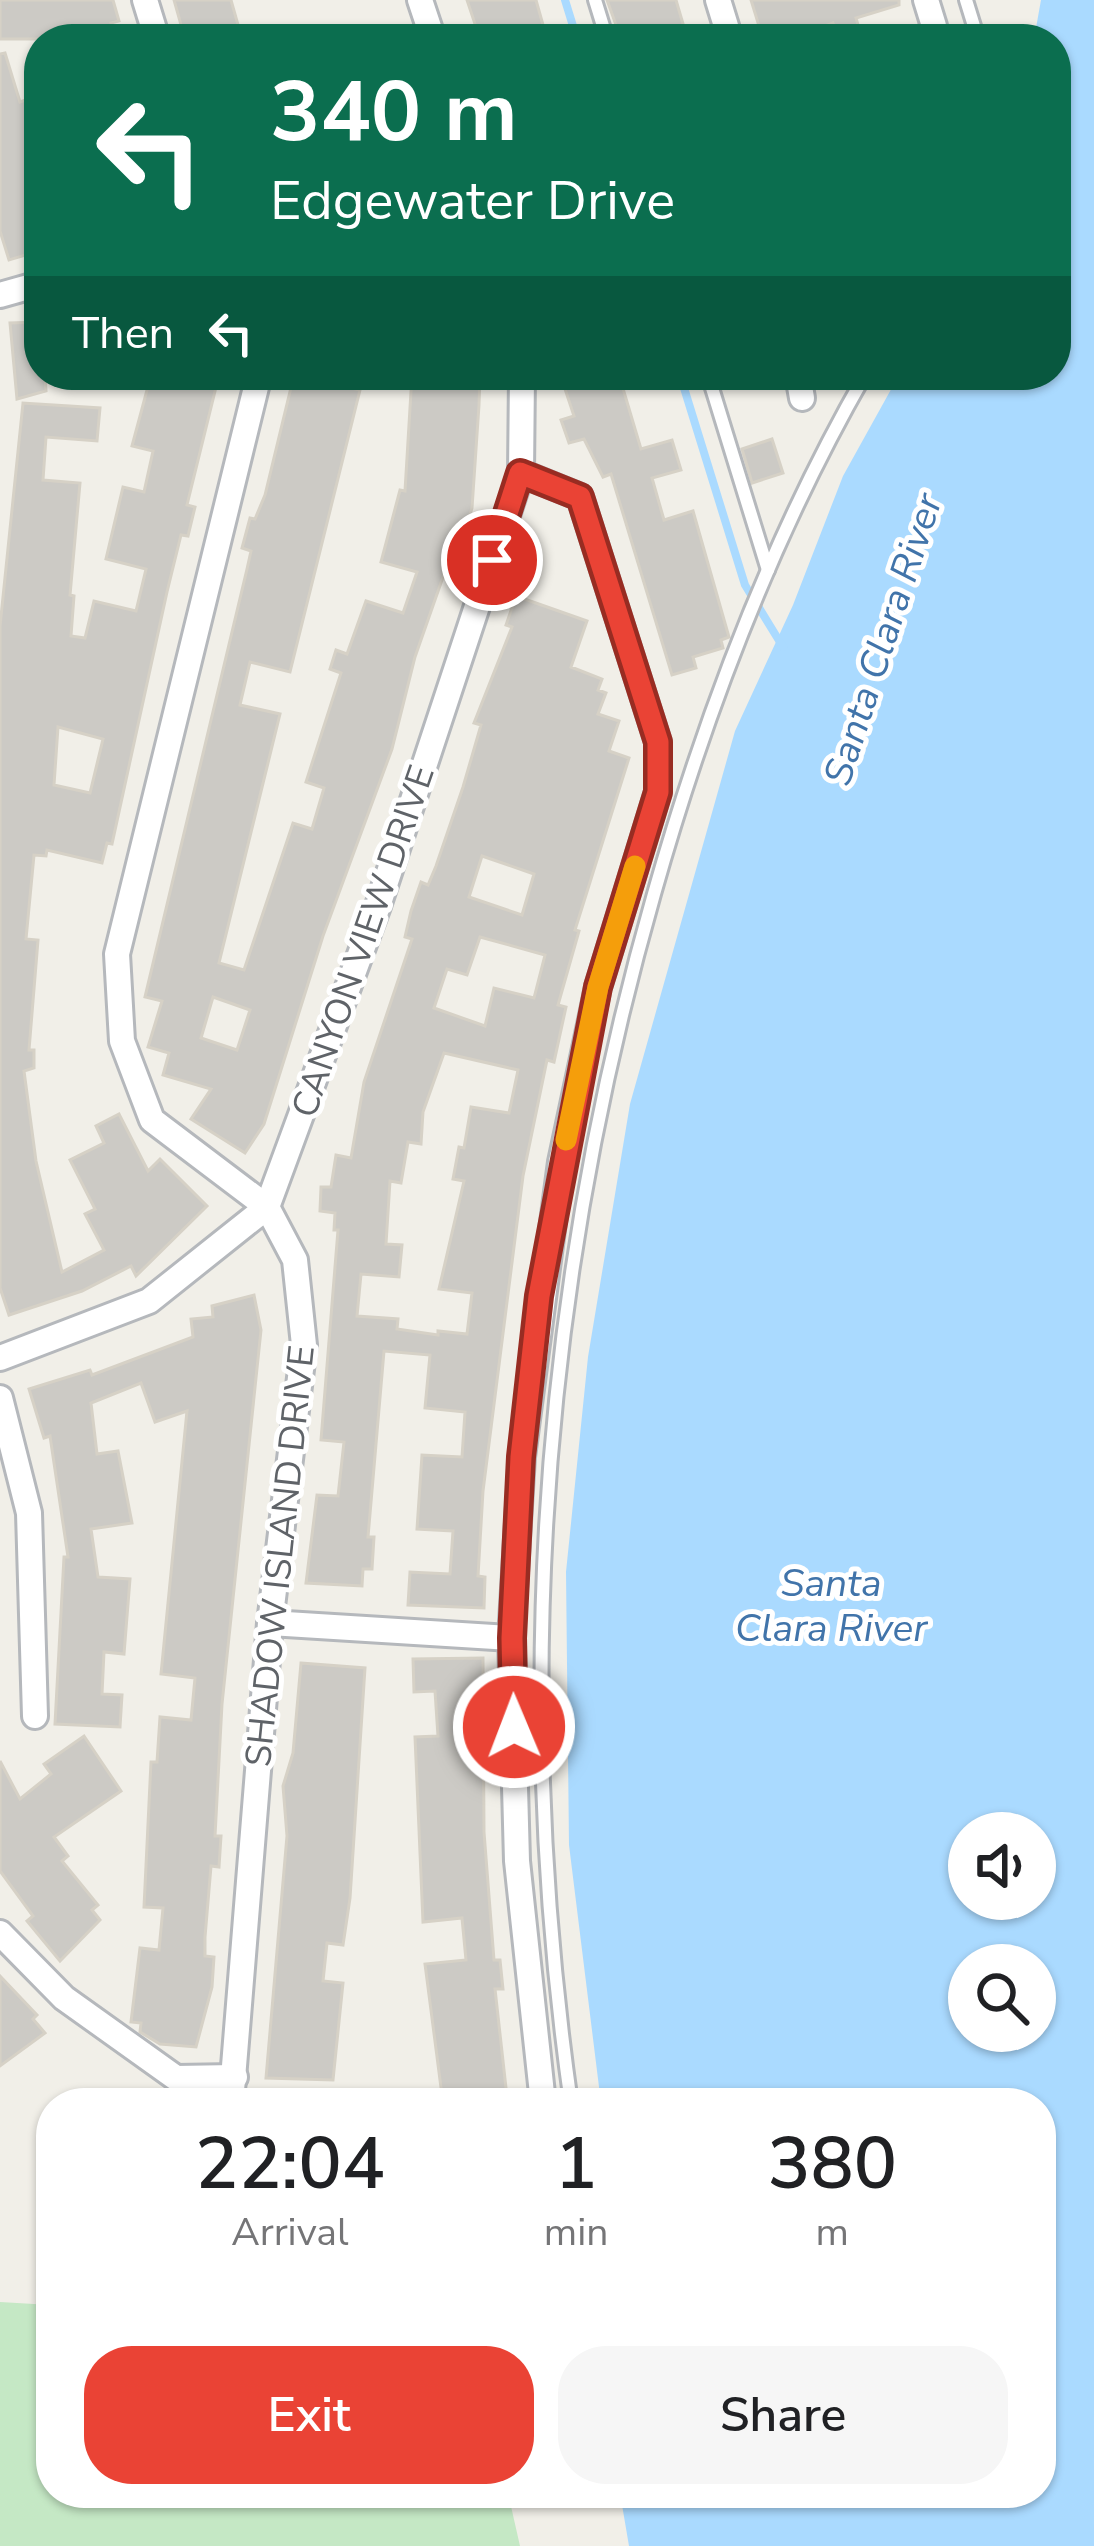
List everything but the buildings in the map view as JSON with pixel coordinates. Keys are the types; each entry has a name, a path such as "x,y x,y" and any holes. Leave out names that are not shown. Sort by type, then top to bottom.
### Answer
{"street":[{"name":"SHADOW ISLAND DRIVE","path":"233,2088 239,1968 270,1623 304,1345 295,1260 267,1207 152,1120 122,1041 118,954 255,390"},
{"name":"CANYON VIEW DRIVE","path":"267,1207 378,906 520,473 522,390"},
{"path":"520,473 580,497 658,742 658,792 598,987 561,1162 521,1457 512,1638 517,1861 541,2088"},
{"path":"0,1358 149,1301 267,1207"},
{"path":"0,1398 29,1514 35,1716"},
{"path":"270,1623 512,1638"},
{"path":"0,1933 64,1998 176,2078 235,2077"}],"lane":[{"path":"712,390 765,577"},
{"path":"569,2088 544,1857 540,1631 559,1345 602,1094 675,820 765,577 856,390"},
{"path":"512,1638 540,1631"}],"green space":[{"path":"0,2302 36,2304 36,2508 511,2508 520,2546 0,2546"}],"water":[{"name":"Santa Clara River","path":"1041,0 1094,0 1094,2546 629,2546 623,2508 1056,2508 1056,2088 599,2088 569,1845 566,1572 588,1357 630,1104 735,731 793,605 843,476 891,390 1071,390 1071,24 1037,24"}],"waterway":[{"path":"565,0 572,24"},
{"path":"685,390 745,585 783,647"}],"slow traffic":[{"path":"566,1140 598,987 635,866"}],"route":[{"path":"492,560 520,473 580,497 658,742 658,792 598,987 539,1296 521,1457 512,1638 514,1727"}]}
